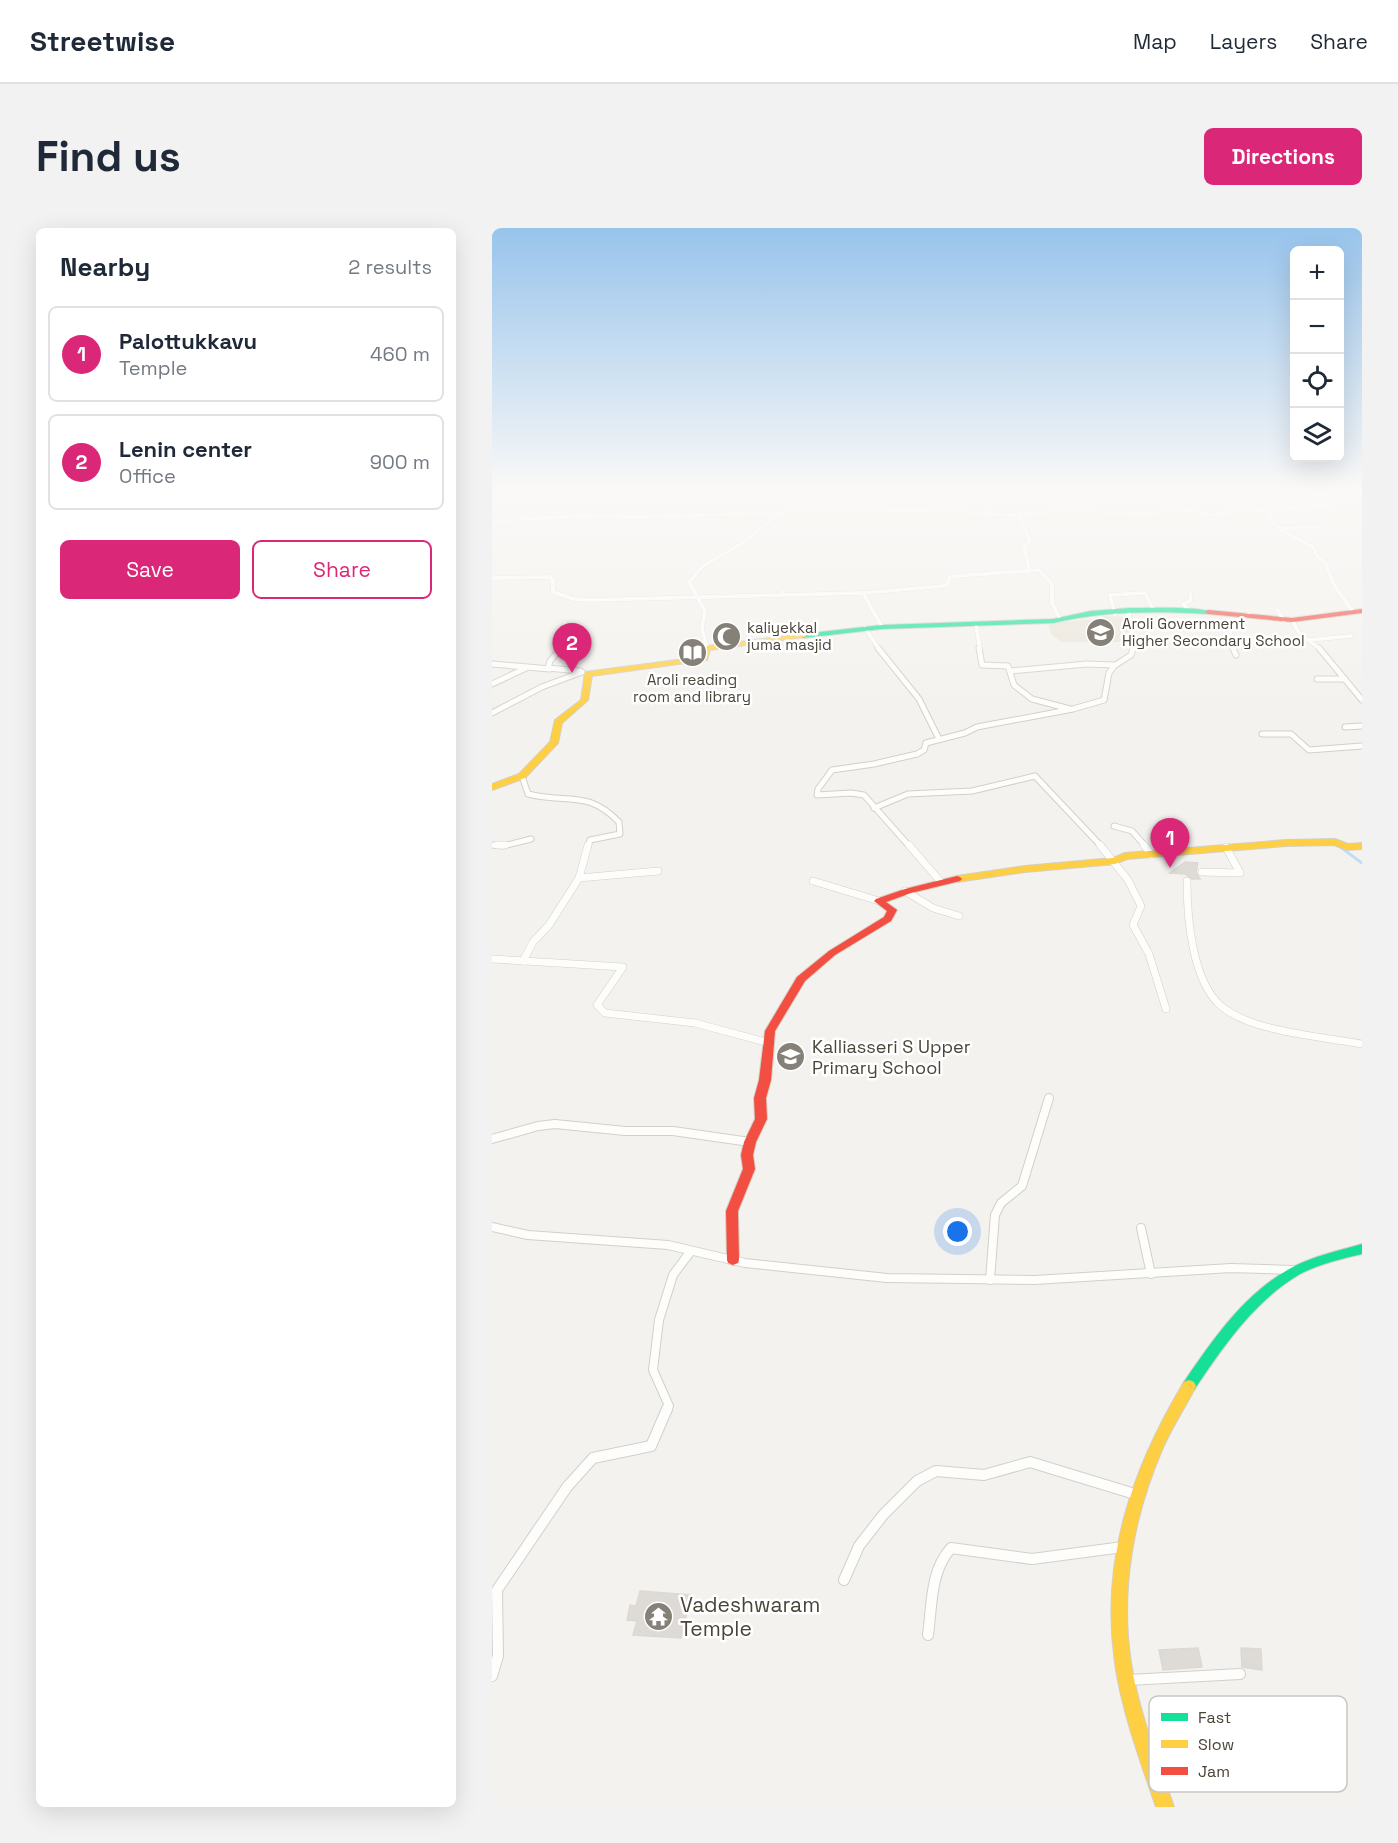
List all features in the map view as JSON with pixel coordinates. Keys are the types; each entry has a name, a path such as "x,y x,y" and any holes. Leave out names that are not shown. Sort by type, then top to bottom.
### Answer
{"main road":[{"path":"492,787 522,776 554,742 553,731 558,721 585,703 588,693 585,673 700,659 704,658 707,648 865,628 1038,622 1070,616 1129,613 1153,609 1249,614 1288,620 1357,612"},
{"path":"879,901 940,881 993,872 1115,861 1125,856 1317,842 1330,842 1347,847 1362,846"},
{"path":"732,1260 732,1211 749,1169 747,1155 750,1142 761,1119 760,1098 765,1080 770,1031 801,979 832,953 888,919 892,910 879,901"},
{"path":"1149,1755 1126,1680 1120,1641 1119,1604 1125,1547 1138,1495 1173,1410 1212,1352 1248,1310 1279,1282 1298,1270 1326,1258 1362,1249"},
{"path":"1160,1792 1165,1807"}],"street":[{"path":"702,566 695,571 689,582 697,591 705,611 702,628 707,648"},
{"path":"1326,566 1334,585 1357,612"},
{"path":"492,578 550,577 553,580 553,592 574,599 699,599 783,593 862,593 943,586 947,585 950,577 1029,569 1038,570 1050,581 1052,603 1059,619"},
{"path":"862,593 882,627"},
{"path":"1115,614 1110,595 1145,593 1153,609"},
{"path":"1189,610 1183,604 1190,601 1191,594"},
{"path":"1277,610 1299,633 1310,640 1362,700"},
{"path":"940,881 864,795 851,793 817,795 818,789 832,770 874,764 917,754 924,750 926,743 965,733 977,727 1073,709 1106,699 1109,672 1114,665 1132,656 1134,652 1129,613"},
{"path":"1236,655 1229,637 1231,629 1233,624 1249,614"},
{"path":"550,669 549,661 560,651 565,622"},
{"path":"976,624 982,665 1008,666 1014,685 1032,699 1073,709"},
{"path":"865,628 885,658 919,699 939,739"},
{"path":"1310,640 1351,636"},
{"path":"492,664 585,673"},
{"path":"1010,671 1088,664 1114,665"},
{"path":"492,684 528,667"},
{"path":"492,713 542,687 585,673"},
{"path":"1317,679 1345,679"},
{"path":"1345,727 1362,726"},
{"path":"1262,734 1291,734 1310,750 1362,746"},
{"path":"522,776 528,794 543,799 593,803 603,807 619,822 620,834 590,840 579,878 549,925 533,942 523,961"},
{"path":"874,808 908,794 972,791 1035,776 1115,861 1128,880 1141,906 1134,925 1149,954 1167,1009"},
{"path":"1114,826 1121,826 1138,834 1151,854"},
{"path":"492,845 503,846 531,839"},
{"path":"1202,872 1240,873 1226,848"},
{"path":"579,878 658,872"},
{"path":"813,880 879,901"},
{"path":"1187,881 1188,927 1210,992 1221,1007 1242,1018 1269,1027 1362,1044"},
{"path":"905,891 933,908 959,916"},
{"path":"492,959 623,967 597,1005 605,1013 695,1023 769,1043"},
{"path":"990,1280 994,1215 1001,1203 1022,1186 1049,1098"},
{"path":"492,1139 538,1126 555,1124 625,1131 673,1131 750,1142"},
{"path":"492,1227 528,1235 668,1245 732,1260 887,1278 1035,1280 1231,1268 1298,1270"},
{"path":"1141,1228 1151,1274"},
{"path":"492,1676 498,1656 494,1600 497,1590 567,1487 593,1458 651,1446 669,1406 653,1370 659,1320 673,1275 691,1251"},
{"path":"844,1580 859,1547 895,1501 916,1481 936,1471 976,1475 992,1474 1019,1462 1030,1462 1138,1495"},
{"path":"928,1635 938,1565 944,1554 951,1548 1032,1558 1125,1547"},
{"path":"1126,1680 1240,1674"}],"shaded area":[{"path":"1105,616 1127,617 1130,642 1062,642 1052,635 1048,623 1097,619"}],"building":[{"path":"1185,862 1198,863 1196,872 1200,879 1192,879 1185,874 1170,873"},
{"name":"Vadeshwaram Temple","path":"640,1591 691,1595 681,1638 633,1635 637,1621 627,1620 630,1605 636,1606"},
{"path":"1198,1648 1202,1667 1163,1670 1159,1650"},
{"path":"1241,1648 1261,1649 1262,1670 1242,1667"}],"waterway":[{"path":"1339,846 1362,863"}],"traffic: fast":[{"path":"803,636 882,627 1053,621 1110,611 1208,612"},
{"path":"1189,1386 1236,1322 1280,1281 1312,1264 1362,1249"}],"traffic: slow":[{"path":"492,787 522,776 554,743 558,722 584,700 588,687 588,674 700,659 704,658 707,648 803,636"},
{"path":"957,879 1025,869 1115,861 1125,856 1286,843 1335,842 1347,847 1362,846"},
{"path":"1149,1760 1126,1681 1119,1627 1119,1591 1130,1519 1141,1484 1154,1450 1189,1386"},
{"path":"1160,1792 1165,1807"}],"traffic: jam":[{"path":"1208,612 1292,620 1362,611"},
{"path":"733,1260 732,1211 749,1169 747,1155 750,1142 761,1119 760,1098 765,1080 770,1031 801,979 832,953 888,919 892,910 879,901 957,879"}],"place":[{"name":"Aroli Government Higher Secondary School","path":"1101,633"},
{"name":"kaliyekkal juma masjid","path":"726,637"},
{"name":"Aroli reading room and library","path":"692,653"},
{"name":"Lenin center","path":"572,673"},
{"name":"Palottukkavu","path":"1170,868"},
{"name":"Kalliasseri S Upper Primary School","path":"791,1057"},
{"name":"Vadeshwaram Temple","path":"659,1617"}]}
